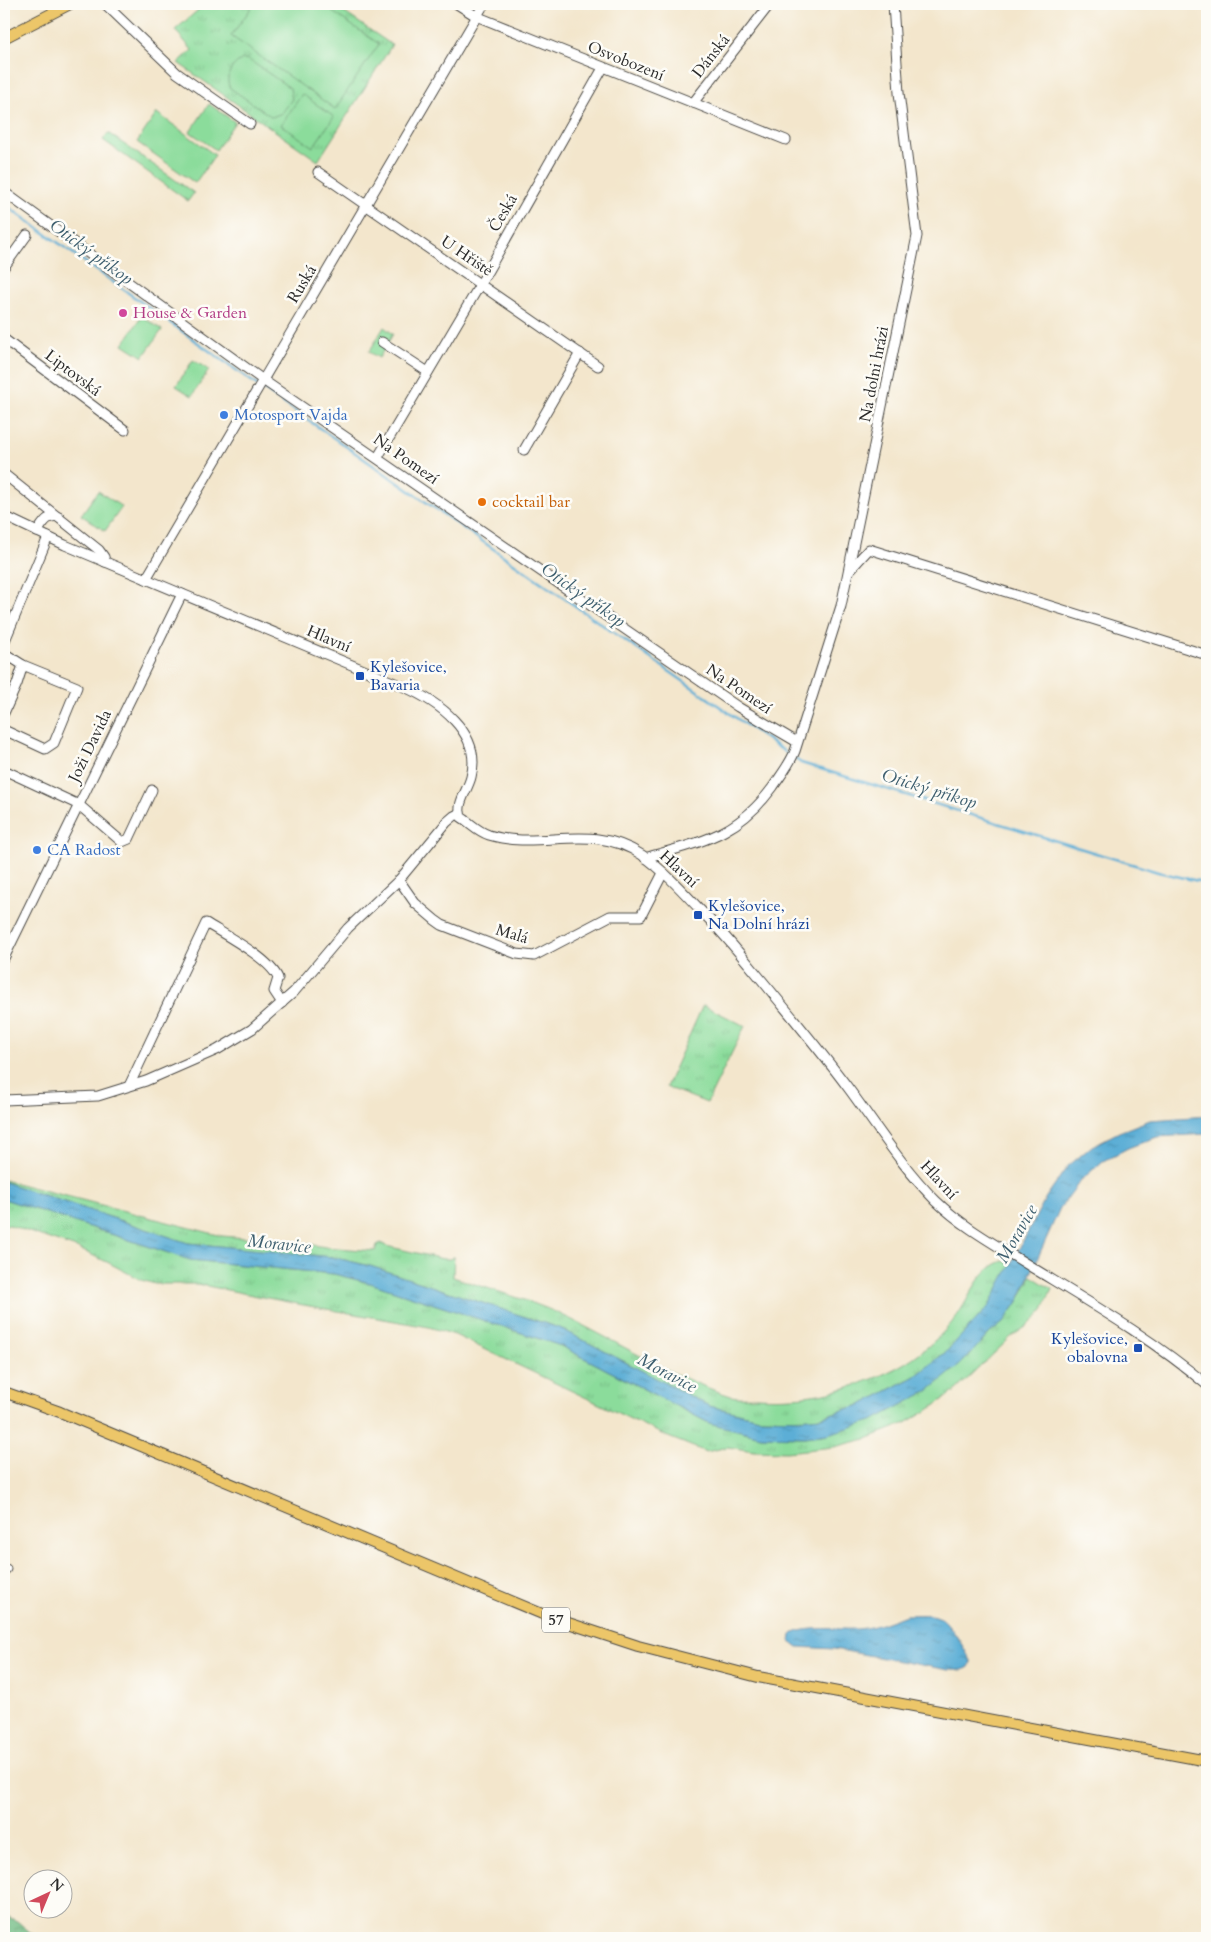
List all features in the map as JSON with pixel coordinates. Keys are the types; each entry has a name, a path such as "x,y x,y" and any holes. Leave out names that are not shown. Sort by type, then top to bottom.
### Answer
{"main road":[{"path":"4,38 70,4"},
{"name":"57","path":"4,1392 60,1412 538,1613 638,1646 758,1677 1207,1761"}],"street":[{"path":"105,4 177,73 250,124"},
{"name":"Osvobození","path":"457,4 476,16 786,140"},
{"name":"Ruská","path":"146,579 484,4"},
{"name":"Dánská","path":"693,103 770,4"},
{"name":"Na dolni hrázi","path":"645,858 713,837 730,829 758,805 791,761 841,606 917,236 900,93 893,4"},
{"name":"Česká","path":"378,457 603,68"},
{"name":"U Hřiště","path":"318,172 598,366"},
{"name":"Na Pomezí","path":"4,192 260,384 378,457 796,746"},
{"path":"4,268 27,235"},
{"name":"Liptovská","path":"4,340 124,430"},
{"path":"382,342 428,372"},
{"path":"524,450 580,353"},
{"name":"Hlavní","path":"4,474 99,550 105,562"},
{"name":"Hlavní","path":"4,516 65,545 423,695 438,705 460,727 472,756 472,776 460,806 461,817 471,826 492,836 518,839 599,838 622,845 645,858 663,873 718,928 829,1062 916,1180 954,1217 997,1246 1112,1316 1207,1385"},
{"path":"37,532 49,517 59,518"},
{"path":"65,545 70,533 67,524"},
{"path":"4,643 48,537"},
{"path":"848,571 869,549 1207,655"},
{"name":"Joži Davida","path":"152,790 129,839 124,842 79,805 182,594"},
{"path":"4,653 23,665 77,687 54,743 45,749 4,730"},
{"path":"4,713 23,665"},
{"path":"4,770 79,805 4,958"},
{"path":"4,1100 98,1096 146,1081 218,1050 252,1029 294,992 348,928 399,880 447,822 460,814"},
{"name":"Malá","path":"399,880 421,909 442,925 517,954 534,956 610,916 641,916 663,873"},
{"path":"129,1086 206,923 254,953 272,970 278,978 274,991 282,1002"}],"green space":[{"path":"205,4 332,4 392,45 318,161 178,63 192,50 175,30"},
{"path":"254,4 321,4 379,44 335,109 231,36"},
{"path":"243,59 249,60 290,88 292,99 282,113 272,117 230,88 228,80 230,71 235,64"},
{"path":"302,94 334,117 313,147 281,125"},
{"path":"209,104 235,122 216,150 190,132"},
{"path":"157,113 215,155 195,183 137,142"},
{"path":"108,133 194,193 188,201 103,140"},
{"path":"142,316 162,330 143,357 123,344"},
{"path":"384,327 393,334 379,358 369,352"},
{"path":"193,360 209,370 192,396 176,386"},
{"path":"98,491 122,507 105,531 81,515"},
{"path":"703,1005 745,1026 707,1103 666,1087"},
{"path":"4,1180 222,1236 375,1251 377,1245 381,1243 386,1246 443,1259 450,1259 454,1256 453,1277 560,1314 687,1379 737,1397 775,1398 828,1392 863,1383 896,1368 921,1352 944,1332 962,1309 975,1285 987,1271 1003,1261 1012,1264 989,1306 947,1351 917,1375 863,1404 821,1417 799,1419 759,1418 709,1406 562,1329 370,1266 332,1257 188,1243 4,1182"},
{"path":"4,1199 190,1260 334,1274 370,1283 561,1346 709,1423 761,1436 804,1437 828,1434 960,1365 990,1333 1004,1322 1019,1300 1031,1276 1052,1289 1043,1310 1030,1324 1011,1337 954,1392 906,1423 866,1439 834,1447 786,1452 754,1451 728,1447 706,1452 666,1436 455,1335 429,1327 197,1284 155,1284 141,1280 79,1249 9,1225 4,1225"},
{"path":"4,1915 17,1921 37,1938 4,1938"}],"water":[{"path":"1207,1116 1207,1134 1157,1137 1128,1148 1103,1161 1081,1180 1060,1208 1019,1300 1004,1322 990,1333 960,1365 928,1391 872,1421 828,1434 804,1437 761,1436 709,1423 561,1346 370,1283 334,1274 190,1260 4,1199 4,1182 188,1243 332,1257 370,1266 562,1329 709,1406 759,1418 799,1419 821,1417 863,1404 917,1375 947,1351 989,1306 1046,1197 1067,1167 1092,1146 1119,1132 1150,1120"},
{"path":"906,1615 937,1616 945,1621 963,1646 972,1664 970,1667 948,1670 834,1649 798,1647 790,1641 791,1634 799,1631 870,1627"}],"waterway":[{"name":"Otický příkop","path":"4,204 257,385"},
{"name":"Otický příkop","path":"262,388 801,763 1158,872 1207,883"}],"place":[{"name":"House & Garden","path":"123,313"},
{"name":"Motosport Vajda","path":"224,415"},
{"name":"cocktail bar","path":"482,502"},
{"name":"Kylešovice, Bavaria","path":"360,676"},
{"name":"CA Radost","path":"37,850"},
{"name":"Kylešovice, Na Dolní hrázi","path":"698,915"},
{"name":"Kylešovice, obalovna","path":"1138,1348"}],"water label":[{"name":"Moravice","path":"1017,1234"},
{"name":"Moravice","path":"279,1244"},
{"name":"Moravice","path":"667,1373"}]}
